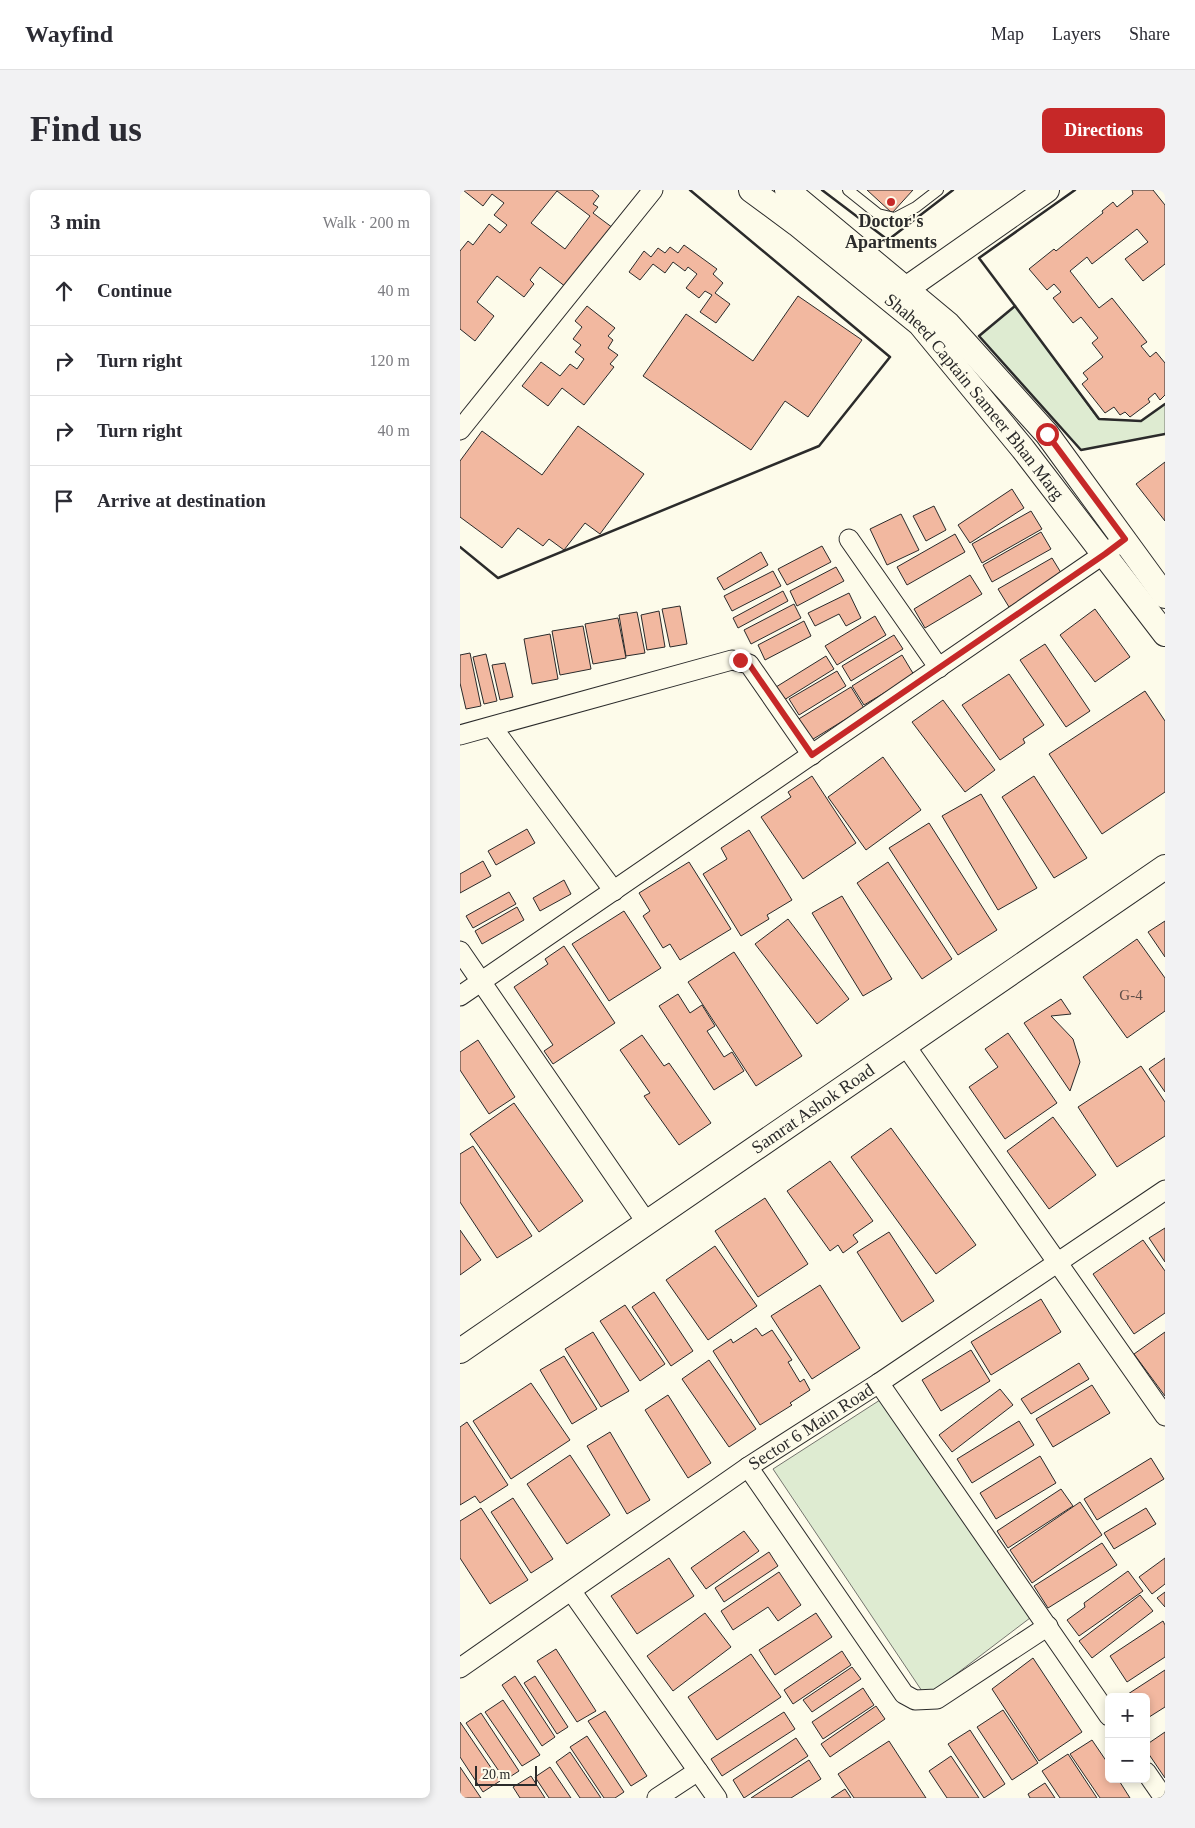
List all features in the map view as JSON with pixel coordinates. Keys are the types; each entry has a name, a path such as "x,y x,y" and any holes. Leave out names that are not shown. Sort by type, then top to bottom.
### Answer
{"street":[{"path":"460,430 653,190"},
{"name":"Shaheed Captain Sameer Bhan Marg","path":"752,190 897,294 948,324 1047,434 1165,596"},
{"name":"Shaheed Captain Sameer Bhan Marg","path":"787,190 897,294 1023,449 1165,634"},
{"path":"897,294 1047,190"},
{"path":"849,539 939,668"},
{"path":"460,996 1125,539"},
{"path":"460,735 732,660 740,660 749,664 812,755"},
{"path":"492,727 614,891"},
{"name":"Samrat Ashok Road","path":"460,1351 1165,867"},
{"path":"460,951 648,1222"},
{"path":"905,1045 1165,1416"},
{"name":"Sector 6 Main Road","path":"460,1668 572,1592 748,1467 879,1383 1165,1190"},
{"path":"879,1383 1105,1710"},
{"path":"748,1467 904,1694 915,1700 937,1699 1048,1626"},
{"path":"572,1592 717,1798"},
{"path":"657,1798 698,1771"},
{"path":"1150,1778 1164,1798"}],"lane":[{"path":"848,190 878,214 895,218 916,207 938,190"}],"green space":[{"path":"1015,306 1098,419 1141,421 1165,404 1165,434 1081,450 979,336"},
{"path":"880,1400 1030,1618 926,1697 773,1469"}],"building":[{"path":"463,190 592,190 599,196 593,204 598,207 593,213 613,228 566,287 540,267 530,280 534,284 524,297 497,276 477,302 494,316 475,341 460,329 460,251 468,241 473,245 489,224 500,233 507,225 494,215 504,203 492,194 483,206","holes":["557,191 590,216 565,249 531,223"]},
{"name":"Doctor's Apartments","path":"867,190 913,190 892,213"},
{"path":"1132,190 1153,190 1165,205 1165,264 1143,281 1125,259 1148,242 1137,229 1092,264 1087,257 1070,271 1099,308 1112,298 1147,342 1141,346 1150,357 1156,352 1165,363 1165,395 1160,400 1155,393 1148,399 1150,402 1130,417 1125,412 1120,415 1114,407 1105,413 1082,384 1088,379 1083,373 1103,357 1092,343 1098,338 1081,317 1073,323 1053,298 1061,292 1054,284 1047,290 1029,269 1054,249 1056,251 1103,213 1102,211 1113,202 1117,207 1133,194"},
{"path":"684,245 717,269 713,274 723,283 715,293 730,304 716,323 700,312 712,295 705,291 699,298 686,288 697,274 688,267 685,271 673,262 665,273 653,264 640,280 629,272 644,251 651,257 658,248 665,253 670,247 678,253"},
{"path":"798,296 862,340 808,417 785,401 751,450 643,376 686,314 753,361"},
{"path":"587,306 615,328 608,336 613,340 608,348 618,355 610,364 614,367 584,405 562,388 548,406 522,386 541,362 560,376 570,364 577,369 584,359 575,352 581,345 573,339 582,327 575,321"},
{"path":"578,426 644,474 600,534 585,523 564,550 549,539 543,546 518,528 502,548 460,517 460,461 482,431 542,475"},
{"path":"1165,462 1165,521 1136,484"},
{"path":"1012,489 1024,508 970,543 958,525"},
{"path":"934,506 946,530 926,541 913,516"},
{"path":"1031,511 1042,529 982,563 972,544"},
{"path":"901,514 919,550 887,565 870,529"},
{"path":"1041,532 1051,549 992,582 983,565"},
{"path":"955,534 965,552 907,585 897,567"},
{"path":"822,546 831,562 787,585 778,569"},
{"path":"761,552 768,565 724,590 717,578"},
{"path":"1052,558 1063,576 1009,607 998,589"},
{"path":"836,567 844,581 797,606 790,591"},
{"path":"773,571 781,586 732,611 724,596"},
{"path":"970,575 982,594 925,628 914,609"},
{"path":"783,591 788,601 738,628 733,618"},
{"path":"849,593 861,618 846,626 839,614 815,626 808,613"},
{"path":"794,604 801,618 751,644 744,630"},
{"path":"680,606 687,644 670,647 662,609"},
{"path":"1095,609 1130,657 1095,682 1060,635"},
{"path":"659,611 665,647 647,650 641,615"},
{"path":"637,612 645,653 626,656 619,615"},
{"path":"875,616 886,635 837,665 825,646"},
{"path":"618,618 626,658 593,664 585,624"},
{"path":"804,621 811,636 765,660 758,645"},
{"path":"583,626 591,669 560,675 552,631"},
{"path":"550,634 558,679 532,684 524,639"},
{"path":"894,635 903,649 851,681 842,666"},
{"path":"1045,644 1090,711 1066,727 1020,660"},
{"path":"470,653 481,706 466,709 460,683 460,655"},
{"path":"486,654 497,701 484,704 473,657"},
{"path":"902,655 914,675 864,705 852,686"},
{"path":"826,656 834,669 784,700 776,687"},
{"path":"505,663 513,697 500,700 492,665"},
{"path":"837,671 846,686 799,715 789,699"},
{"path":"1009,674 1044,725 1023,739 1025,743 1000,760 962,705"},
{"path":"851,687 864,708 810,741 797,720"},
{"path":"1145,691 1165,721 1165,792 1102,834 1049,754"},
{"path":"943,700 995,770 965,792 912,722"},
{"path":"883,757 921,810 866,850 828,797"},
{"path":"812,776 856,843 803,879 761,817 791,797 788,792"},
{"path":"1034,776 1087,858 1054,878 1002,797"},
{"path":"981,794 1037,888 998,910 942,816"},
{"path":"929,823 997,930 958,955 889,848"},
{"path":"527,829 535,843 496,865 488,851"},
{"path":"749,830 792,900 767,915 769,919 741,936 703,874 727,859 721,848"},
{"path":"483,861 491,876 460,893 460,874"},
{"path":"689,862 731,929 680,960 670,944 663,948 643,916 650,911 639,893"},
{"path":"888,862 952,959 922,979 857,883"},
{"path":"564,880 571,894 540,911 533,898"},
{"path":"509,892 516,904 473,928 466,916"},
{"path":"842,896 892,979 863,996 812,913"},
{"path":"517,907 524,920 482,944 475,931"},
{"path":"624,911 661,968 609,1001 572,944"},
{"path":"788,919 849,999 817,1024 755,944"},
{"path":"1165,921 1165,957 1148,932"},
{"path":"1137,939 1165,978 1165,1011 1127,1038 1083,977"},
{"path":"564,946 615,1023 553,1064 544,1051 553,1045 514,987 548,964 545,959"},
{"path":"734,952 802,1056 756,1086 688,982"},
{"path":"678,994 690,1013 702,1005 715,1026 707,1031 724,1057 732,1052 744,1071 714,1090 659,1006"},
{"path":"1061,999 1071,1014 1051,1016 1073,1039 1080,1062 1070,1091 1024,1023"},
{"path":"1008,1033 1057,1103 1005,1139 969,1087 998,1067 985,1049"},
{"path":"642,1035 664,1066 669,1063 711,1123 679,1145 644,1096 650,1093 620,1050"},
{"path":"478,1040 515,1097 489,1114 460,1070 460,1052"},
{"path":"1165,1058 1165,1092 1149,1069"},
{"path":"1141,1066 1165,1102 1165,1136 1117,1167 1078,1107"},
{"path":"514,1103 583,1201 539,1232 470,1134"},
{"path":"1053,1117 1096,1175 1049,1209 1007,1151"},
{"path":"891,1128 976,1245 936,1274 851,1157"},
{"path":"473,1146 532,1236 497,1258 460,1202 460,1154"},
{"path":"830,1161 873,1221 853,1235 858,1242 843,1253 838,1245 830,1251 787,1191"},
{"path":"765,1198 808,1264 758,1297 715,1231"},
{"path":"1165,1228 1165,1262 1149,1238"},
{"path":"460,1230 481,1260 460,1275"},
{"path":"889,1232 934,1301 902,1322 857,1252"},
{"path":"1143,1240 1165,1271 1165,1313 1134,1334 1093,1274"},
{"path":"715,1246 757,1306 708,1340 666,1280"},
{"path":"820,1285 860,1348 812,1379 771,1316"},
{"path":"654,1292 693,1351 671,1366 632,1307"},
{"path":"1041,1299 1061,1332 991,1375 971,1342"},
{"path":"625,1305 665,1364 640,1381 600,1321"},
{"path":"756,1328 762,1336 772,1330 792,1360 788,1362 800,1382 804,1379 810,1390 790,1403 792,1405 760,1425 713,1351 731,1339 733,1343"},
{"path":"593,1332 629,1391 601,1407 565,1349"},
{"path":"1165,1332 1165,1396 1134,1354"},
{"path":"971,1350 990,1381 941,1411 922,1380"},
{"path":"564,1356 597,1409 572,1424 540,1370"},
{"path":"709,1360 756,1429 729,1447 682,1379"},
{"path":"1079,1363 1089,1379 1031,1414 1021,1399"},
{"path":"531,1383 570,1440 511,1479 473,1421"},
{"path":"1092,1385 1110,1413 1053,1447 1036,1419"},
{"path":"1000,1389 1013,1405 952,1452 939,1435"},
{"path":"668,1395 711,1463 688,1478 645,1410"},
{"path":"1019,1421 1034,1445 972,1483 957,1459"},
{"path":"467,1422 508,1485 480,1503 475,1496 460,1505 460,1427"},
{"path":"610,1432 650,1500 627,1514 587,1446"},
{"path":"570,1455 610,1515 567,1544 527,1484"},
{"path":"1040,1456 1056,1483 996,1519 980,1493"},
{"path":"1151,1458 1164,1479 1097,1520 1084,1499"},
{"path":"1061,1489 1073,1506 1008,1548 997,1531"},
{"path":"513,1498 553,1559 531,1573 491,1512"},
{"path":"1080,1502 1102,1535 1032,1583 1010,1550"},
{"path":"481,1508 528,1580 490,1604 460,1558 460,1521"},
{"path":"1146,1508 1156,1524 1114,1549 1104,1533"},
{"path":"744,1531 759,1551 706,1589 691,1568"},
{"path":"1102,1543 1117,1565 1048,1608 1034,1586"},
{"path":"769,1552 778,1566 724,1602 715,1588"},
{"path":"669,1558 694,1596 637,1634 611,1596"},
{"path":"1165,1558 1165,1584 1152,1594 1139,1577"},
{"path":"1128,1571 1143,1591 1079,1636 1067,1620 1085,1607 1084,1603"},
{"path":"779,1572 801,1605 778,1621 768,1607 733,1630 721,1611"},
{"path":"1165,1592 1165,1607 1157,1598"},
{"path":"1140,1595 1153,1611 1092,1658 1079,1641"},
{"path":"705,1613 731,1647 673,1691 647,1656"},
{"path":"816,1613 832,1637 775,1675 759,1650"},
{"path":"1163,1621 1165,1625 1165,1657 1127,1682 1110,1656"},
{"path":"556,1649 596,1711 577,1722 537,1661"},
{"path":"842,1651 851,1665 793,1704 784,1690"},
{"path":"751,1654 781,1697 717,1740 688,1697"},
{"path":"1033,1658 1082,1732 1039,1761 992,1689"},
{"path":"852,1667 861,1679 812,1712 803,1700"},
{"path":"1165,1670 1165,1707 1150,1716 1150,1693 1130,1693"},
{"path":"515,1676 555,1737 542,1746 502,1685"},
{"path":"535,1676 568,1727 557,1734 524,1683"},
{"path":"863,1688 874,1705 823,1739 812,1722"},
{"path":"503,1700 540,1755 522,1766 485,1712"},
{"path":"876,1706 885,1719 830,1757 821,1744"},
{"path":"1003,1710 1038,1763 1012,1780 977,1727"},
{"path":"605,1711 647,1776 631,1786 588,1721"},
{"path":"784,1712 795,1729 722,1776 711,1759"},
{"path":"481,1713 519,1771 505,1780 466,1723"},
{"path":"460,1722 500,1781 483,1792 460,1757"},
{"path":"970,1730 1005,1784 984,1798 948,1744"},
{"path":"1165,1732 1165,1778 1150,1756 1150,1742"},
{"path":"587,1736 624,1792 615,1798 604,1798 570,1747"},
{"path":"796,1738 808,1756 744,1798 733,1780"},
{"path":"1092,1740 1105,1759 1105,1783 1121,1783 1130,1798 1100,1798 1070,1754"},
{"path":"889,1741 926,1798 854,1798 838,1774"},
{"path":"570,1752 601,1798 580,1798 556,1762"},
{"path":"1068,1754 1097,1798 1060,1798 1042,1771"},
{"path":"951,1756 979,1798 947,1798 929,1771"},
{"path":"809,1760 821,1779 791,1798 751,1798"},
{"path":"460,1767 481,1798 460,1798"},
{"path":"550,1767 571,1798 549,1798 535,1777"},
{"path":"531,1776 545,1798 520,1798 513,1787"},
{"path":"1045,1783 1055,1798 1030,1798 1028,1794"},
{"path":"845,1789 851,1798 831,1798"}],"wall":[{"path":"460,547 498,578 819,446 890,357 690,190"},
{"path":"822,190 888,240 953,190"},
{"path":"1015,306 979,258 1075,190"},
{"path":"1165,404 1141,421 1099,419 1015,306 979,336 1081,450 1165,434"}],"place":[{"name":"Doctor's Apartments","path":"891,202"}],"route":[{"path":"740,660 749,664 812,755 1105,554 1125,539 1047,434"}]}
